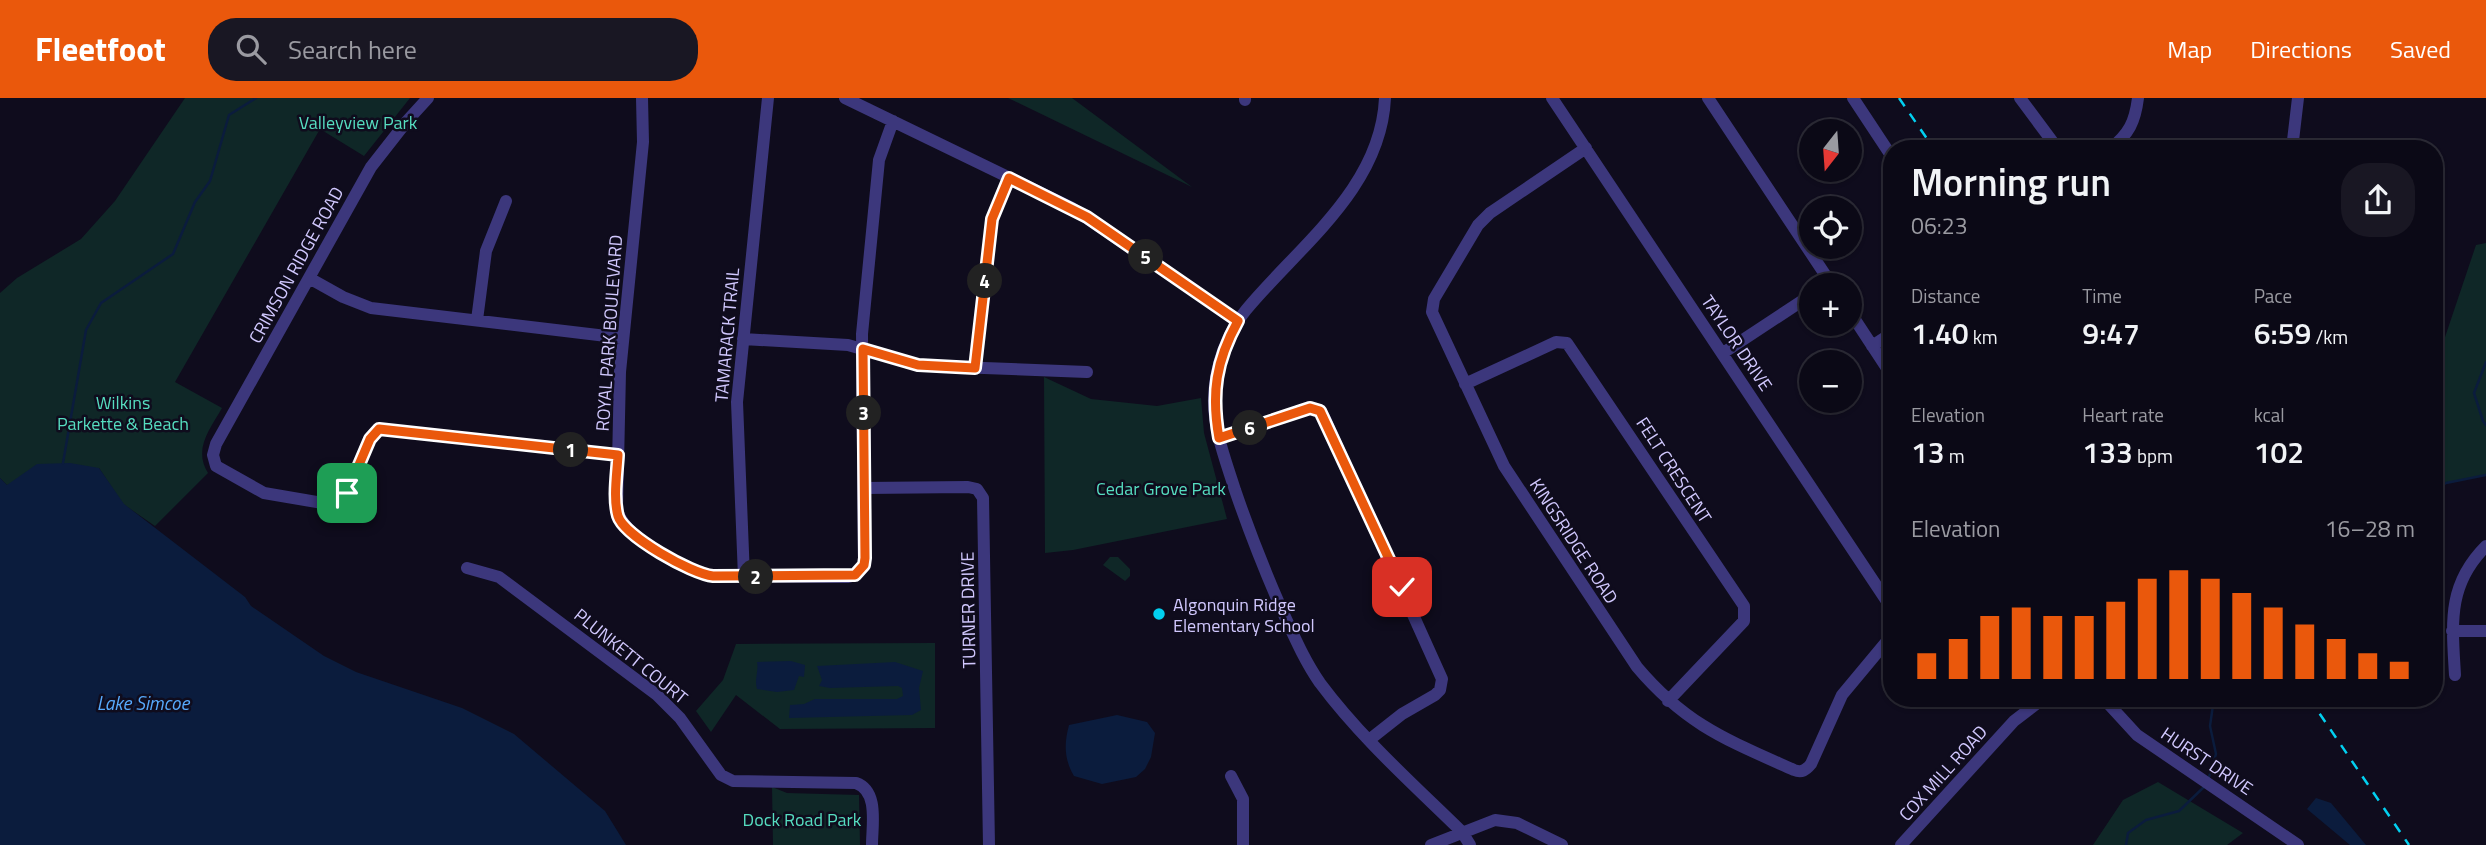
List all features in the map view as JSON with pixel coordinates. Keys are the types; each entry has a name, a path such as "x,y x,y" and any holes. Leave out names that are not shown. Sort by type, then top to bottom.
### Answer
{"street":[{"name":"CRIMSON RIDGE ROAD","path":"428,98 379,155 216,444 213,450 214,460 220,469 264,493 334,505 347,493 370,439 379,429 618,455"},
{"name":"ROYAL PARK BOULEVARD","path":"642,98 643,142 623,338 617,509 621,523 668,559 703,575 855,575 864,565 865,558 864,488"},
{"name":"TAMARACK TRAIL","path":"744,577 737,412 768,98"},
{"path":"845,98 1087,217 1238,321"},
{"path":"1385,98 1384,116 1374,148 1359,180 1344,201 1238,321 1224,349 1217,375 1214,411 1219,438 1256,552 1296,642 1319,682 1369,740 1462,832 1470,845"},
{"name":"TAYLOR DRIVE","path":"1552,98 1883,595"},
{"path":"1708,98 1822,273"},
{"path":"1853,98 1883,143"},
{"path":"2020,98 2051,140"},
{"path":"2121,140 2136,115 2138,98"},
{"path":"2293,140 2298,98"},
{"path":"864,488 864,312 879,160 893,121"},
{"name":"KINGSRIDGE ROAD","path":"1586,148 1490,213 1471,233 1434,299 1432,312 1504,466 1637,667 1668,701 1696,723 1723,738 1800,772 1811,764 1842,695 1883,646"},
{"path":"975,368 992,219 1009,178"},
{"path":"477,320 486,251 506,201"},
{"path":"309,278 343,297 371,308 623,338"},
{"path":"1723,353 1799,303"},
{"path":"1862,331 1883,362"},
{"path":"743,339 848,345 918,365 1087,372"},
{"path":"1872,346 1883,339"},
{"name":"FELT CRESCENT","path":"1465,384 1556,342 1567,343 1744,606 1744,621 1668,701"},
{"path":"1219,438 1310,408 1320,411 1324,418 1442,678 1440,690 1435,695 1402,714 1369,740"},
{"name":"TURNER DRIVE","path":"864,488 974,487 983,498 989,845"},
{"path":"2455,675 2453,608 2460,581 2475,557 2486,546"},
{"name":"PLUNKETT COURT","path":"467,568 499,577 657,695 680,718 721,775 726,778 733,781 862,785 872,801 872,845"},
{"path":"2452,631 2486,631"},
{"name":"COX MILL ROAD","path":"1901,845 2014,721 2032,707"},
{"name":"HURST DRIVE","path":"2111,707 2128,727 2298,845"},
{"path":"1231,776 1243,799 1243,845"},
{"path":"1431,845 1485,822 1505,820 1527,827 1562,845"}],"green space":[{"path":"185,98 410,98 364,156 320,129 175,382 222,408 208,431 203,447 202,456 208,473 155,526 123,504 99,468 7,485 0,478 0,293 17,278 81,239 115,201"},
{"path":"1008,98 1072,98 1192,187"},
{"path":"2486,243 2486,475 2443,484 2443,343 2476,245"},
{"name":"Cedar Grove Park","path":"1044,377 1091,399 1157,406 1201,398 1204,433 1227,519 1073,550 1045,553"},
{"path":"1110,557 1118,557 1130,569 1130,576 1125,581 1103,565"},
{"path":"935,643 935,728 780,729 736,695 711,732 696,711 723,680 736,644"},
{"path":"2158,782 2243,833 2227,845 2093,845 2123,800"},
{"name":"Dock Road Park","path":"772,787 787,793 859,795 860,845 773,845"}],"water":[{"name":"Lake Simcoe","path":"70,463 99,468 124,504 245,597 251,606 324,656 356,672 462,708 514,734 605,811 626,845 0,845 0,478 7,485 37,464"},
{"path":"791,661 805,665 804,677 799,676 794,690 777,692 757,689 757,662"},
{"path":"895,662 923,671 919,688 921,710 912,715 789,718 790,705 804,704 815,699 897,699 903,696 902,688 898,686 819,686 822,680 817,666"},
{"path":"1117,715 1147,722 1155,733 1151,757 1145,769 1136,777 1102,784 1074,776 1066,751 1069,725"},
{"path":"2316,798 2331,803 2366,845 2350,845 2307,809"}],"waterway":[{"path":"63,463 86,330 101,303 173,254 195,202 210,181 229,115 256,98"},
{"path":"2486,362 2474,393 2486,425"},
{"path":"2443,485 2486,475"},
{"path":"2209,777 2216,754 2210,726 2213,707"},
{"path":"2126,845 2128,833 2146,820 2179,811 2205,786"}],"railway":[{"path":"1899,98 1928,140"},
{"path":"2315,707 2409,845"}],"place":[{"name":"Algonquin Ridge Elementary School","path":"1159,614"}],"route":[{"path":"347,493 370,439 375,431 383,428 618,455 618,517 621,523 668,559 703,575 713,576 855,575 864,565 865,558 863,349 918,365 975,368 992,219 1009,178 1087,217 1238,321 1224,349 1217,375 1214,411 1219,438 1310,408 1320,411 1402,587"}],"park label":[{"name":"Valleyview Park","path":"358,122"},
{"name":"Wilkins Parkette & Beach","path":"123,412"}]}
